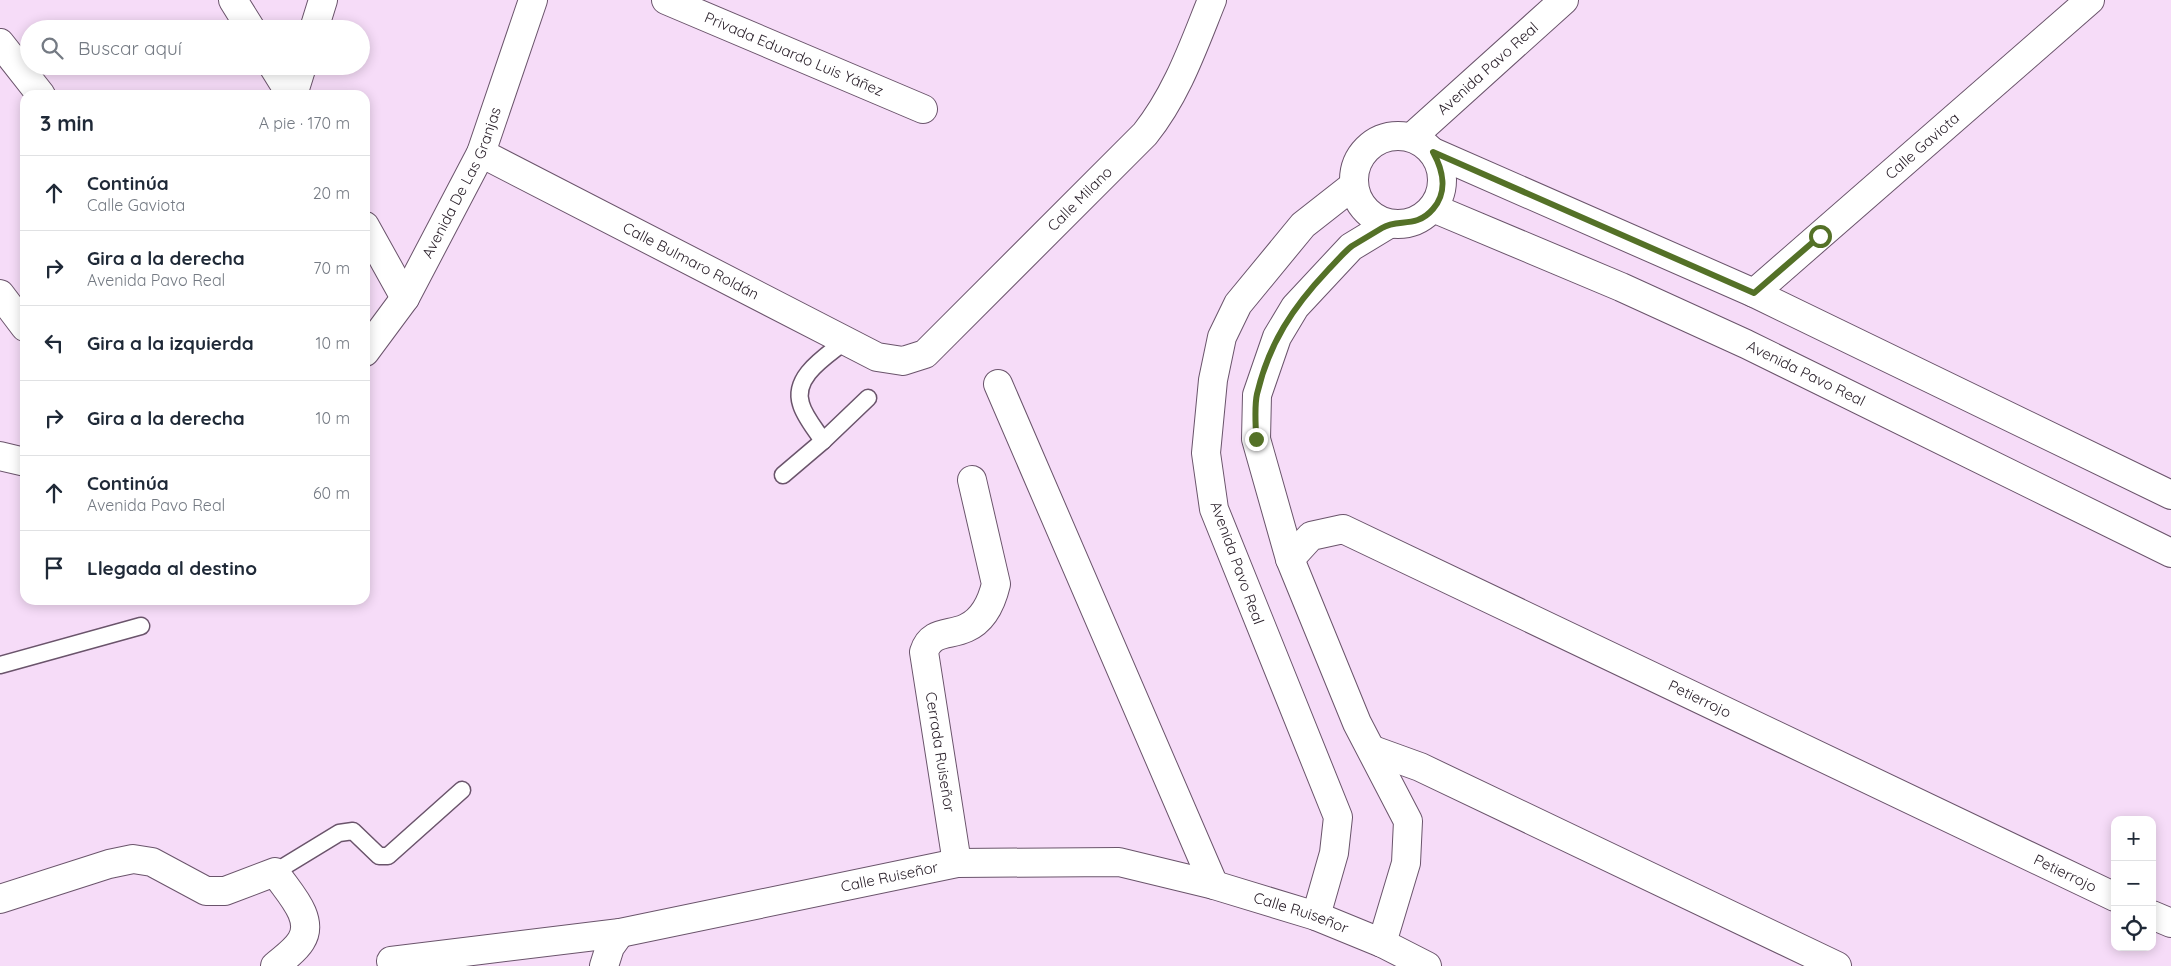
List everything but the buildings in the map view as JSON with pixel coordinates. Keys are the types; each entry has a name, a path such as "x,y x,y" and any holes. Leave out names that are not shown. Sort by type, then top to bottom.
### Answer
{"street":[{"path":"233,0 245,20"},
{"path":"317,20 323,0"},
{"name":"Avenida De Las Granjas","path":"370,345 405,298 482,153 533,0"},
{"name":"Privada Eduardo Luis Yáñez","path":"666,0 923,110"},
{"name":"Calle Milano","path":"903,361 926,354 1144,134 1160,115 1178,83 1212,0"},
{"name":"Avenida Pavo Real","path":"1423,145 1564,0"},
{"name":"Calle Gaviota","path":"1754,293 2090,0"},
{"path":"0,43 20,68"},
{"path":"25,75 37,90"},
{"path":"279,75 289,90"},
{"path":"294,90 299,75"},
{"path":"1423,145 1440,165 1443,180 1440,195 1433,208 1421,219 1405,224 1389,224 1372,216 1360,203 1354,186 1355,167 1363,152 1377,140 1395,136 1423,145 1754,293 2171,495"},
{"name":"Calle Bulmaro Roldán","path":"482,153 876,357 903,361"},
{"name":"Avenida Pavo Real","path":"1316,916 1334,854 1338,817 1214,509 1206,453 1213,380 1222,337 1238,304 1303,225 1354,186"},
{"name":"Avenida Pavo Real","path":"1433,208 1621,287 1746,344 2171,553"},
{"path":"1382,943 1406,864 1408,821 1358,722 1290,559 1256,439 1257,395 1277,337 1295,307 1351,247 1389,224"},
{"path":"370,235 405,298"},
{"path":"0,294 20,320"},
{"path":"998,384 1214,885"},
{"path":"0,456 20,461"},
{"name":"Cerrada Ruiseñor","path":"957,863 924,652 927,642 934,637 967,628 979,619 993,597 996,584 972,480"},
{"name":"Petierrojo","path":"1290,559 1311,536 1343,530 2111,895"},
{"path":"1373,750 1420,767 1837,966"},
{"path":"0,899 110,864 133,859 152,862 206,891 225,891 275,872 306,919 306,932 300,943 275,966"},
{"name":"Calle Ruiseñor","path":"391,962 620,933 957,863 1119,862 1214,885 1316,916 1382,943 1427,966"},
{"path":"2156,916 2171,924"},
{"path":"604,966 610,947 620,933"}],"lane":[{"path":"823,441 800,404 801,384 811,369 845,341"},
{"path":"783,475 823,441 868,398"},
{"path":"0,665 141,626"},
{"path":"275,872 339,833 353,832 379,856 388,856 462,790"}],"route":[{"path":"1256,439 1257,395 1277,337 1295,307 1351,247 1389,224 1405,224 1421,219 1433,208 1440,195 1443,180 1440,165 1433,152 1604,229 1754,293 1820,236"}]}
